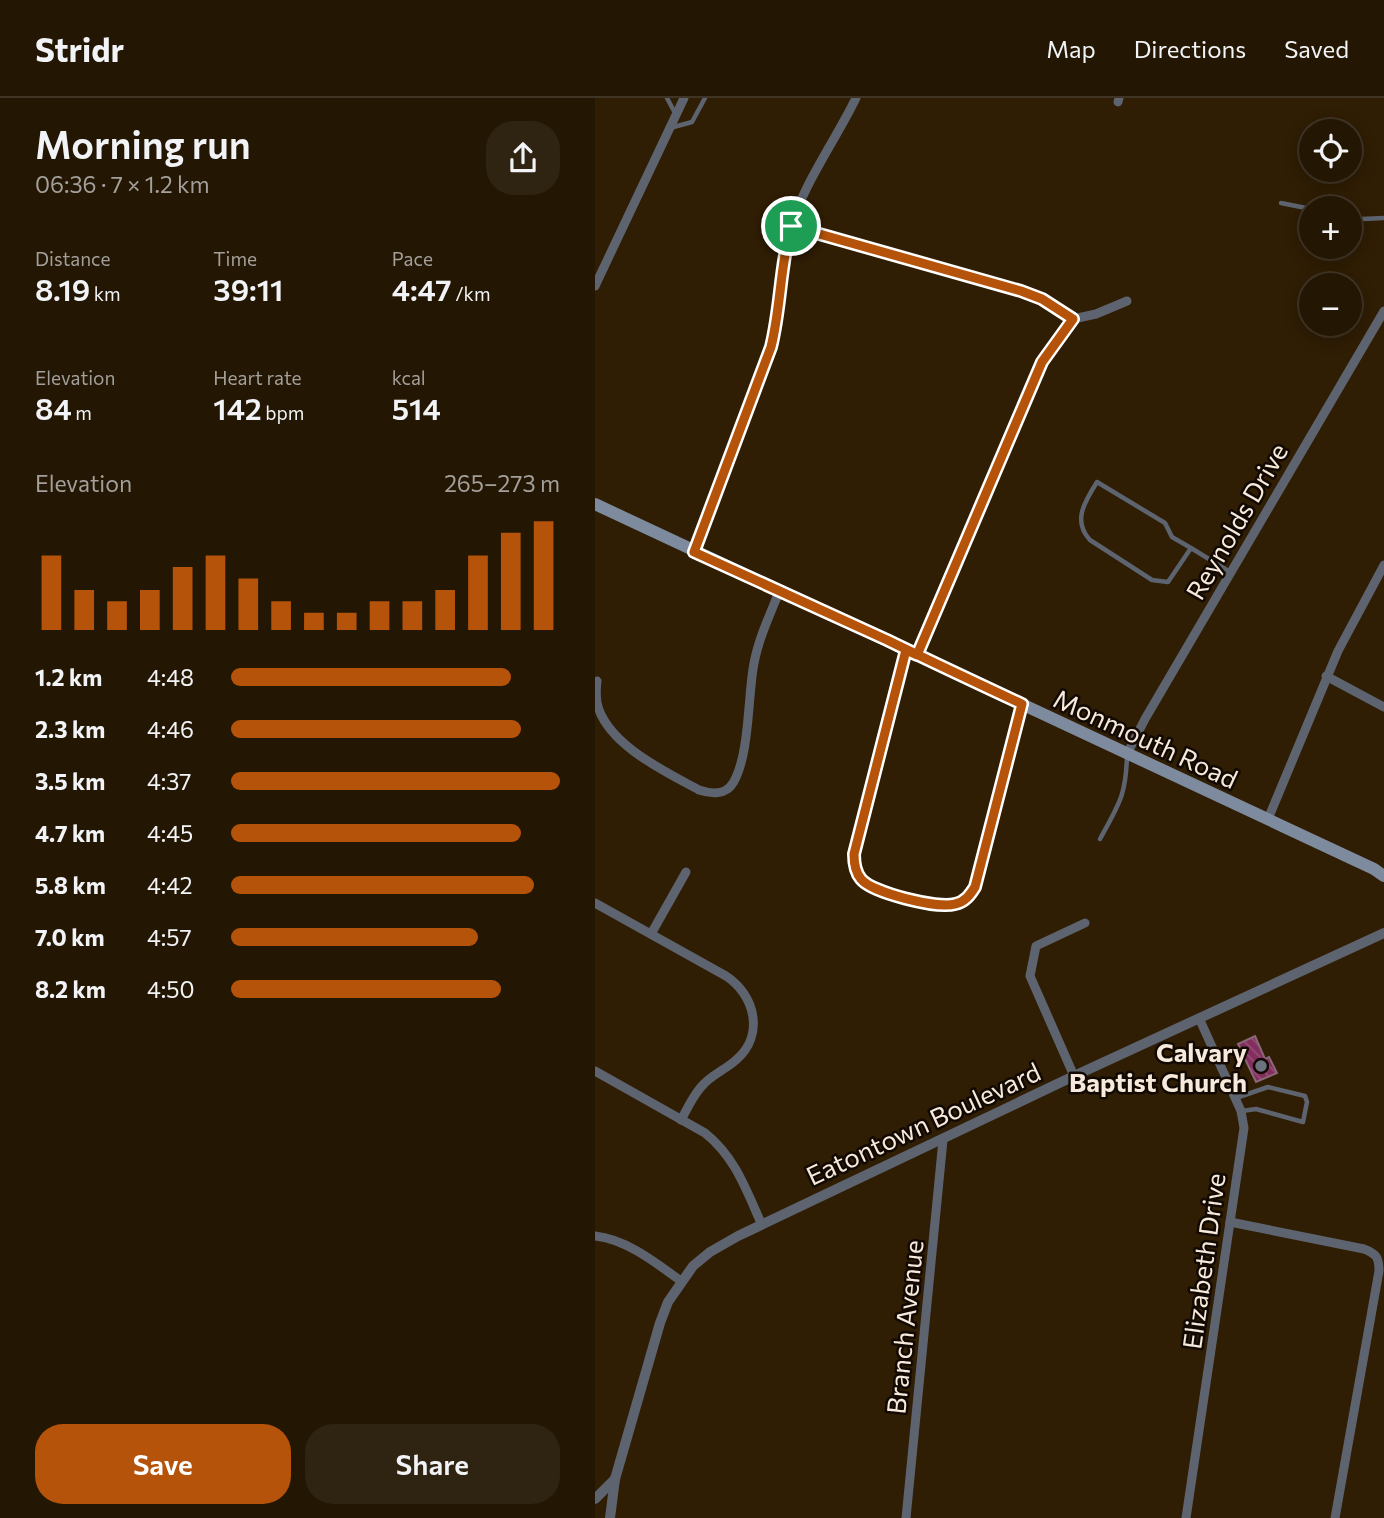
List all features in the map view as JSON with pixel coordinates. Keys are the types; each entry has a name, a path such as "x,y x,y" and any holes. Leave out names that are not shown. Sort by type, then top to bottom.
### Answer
{"main road":[{"name":"Monmouth Road","path":"595,504 1381,872"}],"street":[{"path":"595,286 684,98"},
{"path":"694,552 771,347 777,316 781,266 791,226 856,98"},
{"path":"791,226 1021,291 1042,299 1073,319"},
{"path":"1022,704 975,887 970,895 957,904 936,906 871,888 855,869 854,854 912,652 1042,362 1073,319 1096,314 1127,300"},
{"name":"Reynolds Drive","path":"1127,754 1384,310"},
{"path":"1268,819 1326,676 1384,565"},
{"path":"597,681 596,696 601,713 618,736 636,752 699,790 720,793 734,781 740,765 753,668 764,628 779,592"},
{"path":"1326,676 1384,706"},
{"path":"651,934 686,872"},
{"path":"595,903 732,980 746,995 753,1013 753,1031 744,1050 736,1060 702,1085 681,1120"},
{"path":"1074,1076 1030,976 1036,946 1085,923"},
{"name":"Eatontown Boulevard","path":"610,1518 615,1479 660,1323 668,1302 681,1281 711,1252 762,1224 1074,1076 1384,933"},
{"name":"Elizabeth Drive","path":"1186,1518 1244,1128 1236,1098 1199,1018"},
{"path":"595,1071 705,1133 725,1150 762,1224"},
{"name":"Branch Avenue","path":"906,1518 943,1140"},
{"path":"1230,1222 1364,1249 1375,1253 1378,1258 1379,1271 1335,1518"},
{"path":"595,1236 614,1239 654,1261 681,1281"},
{"path":"595,1499 615,1479"}],"lane":[{"path":"667,98 676,115"},
{"path":"670,128 692,122 705,98"},
{"path":"1281,203 1299,207"},
{"path":"1362,219 1384,218"},
{"path":"1191,548 1168,582 1152,580 1090,540 1082,531 1081,519 1085,502 1097,482 1165,523 1172,537 1191,548 1231,572"},
{"path":"1100,839 1123,797 1127,754"},
{"path":"1236,1098 1268,1087 1305,1096 1307,1102 1303,1122 1256,1109 1241,1111"}],"building":[{"name":"Calvary Baptist Church","path":"1255,1036 1265,1059 1269,1057 1277,1073 1256,1082 1238,1044"}],"place":[{"name":"Calvary Baptist Church","path":"1261,1066"}],"route":[{"path":"791,226 781,266 777,316 771,347 694,552 887,640 917,655 938,665 1022,704 975,887 970,895 957,904 936,906 871,888 859,877 855,869 854,854 906,650 917,655 1042,362 1073,319 1042,299 1021,291 791,226"}]}
